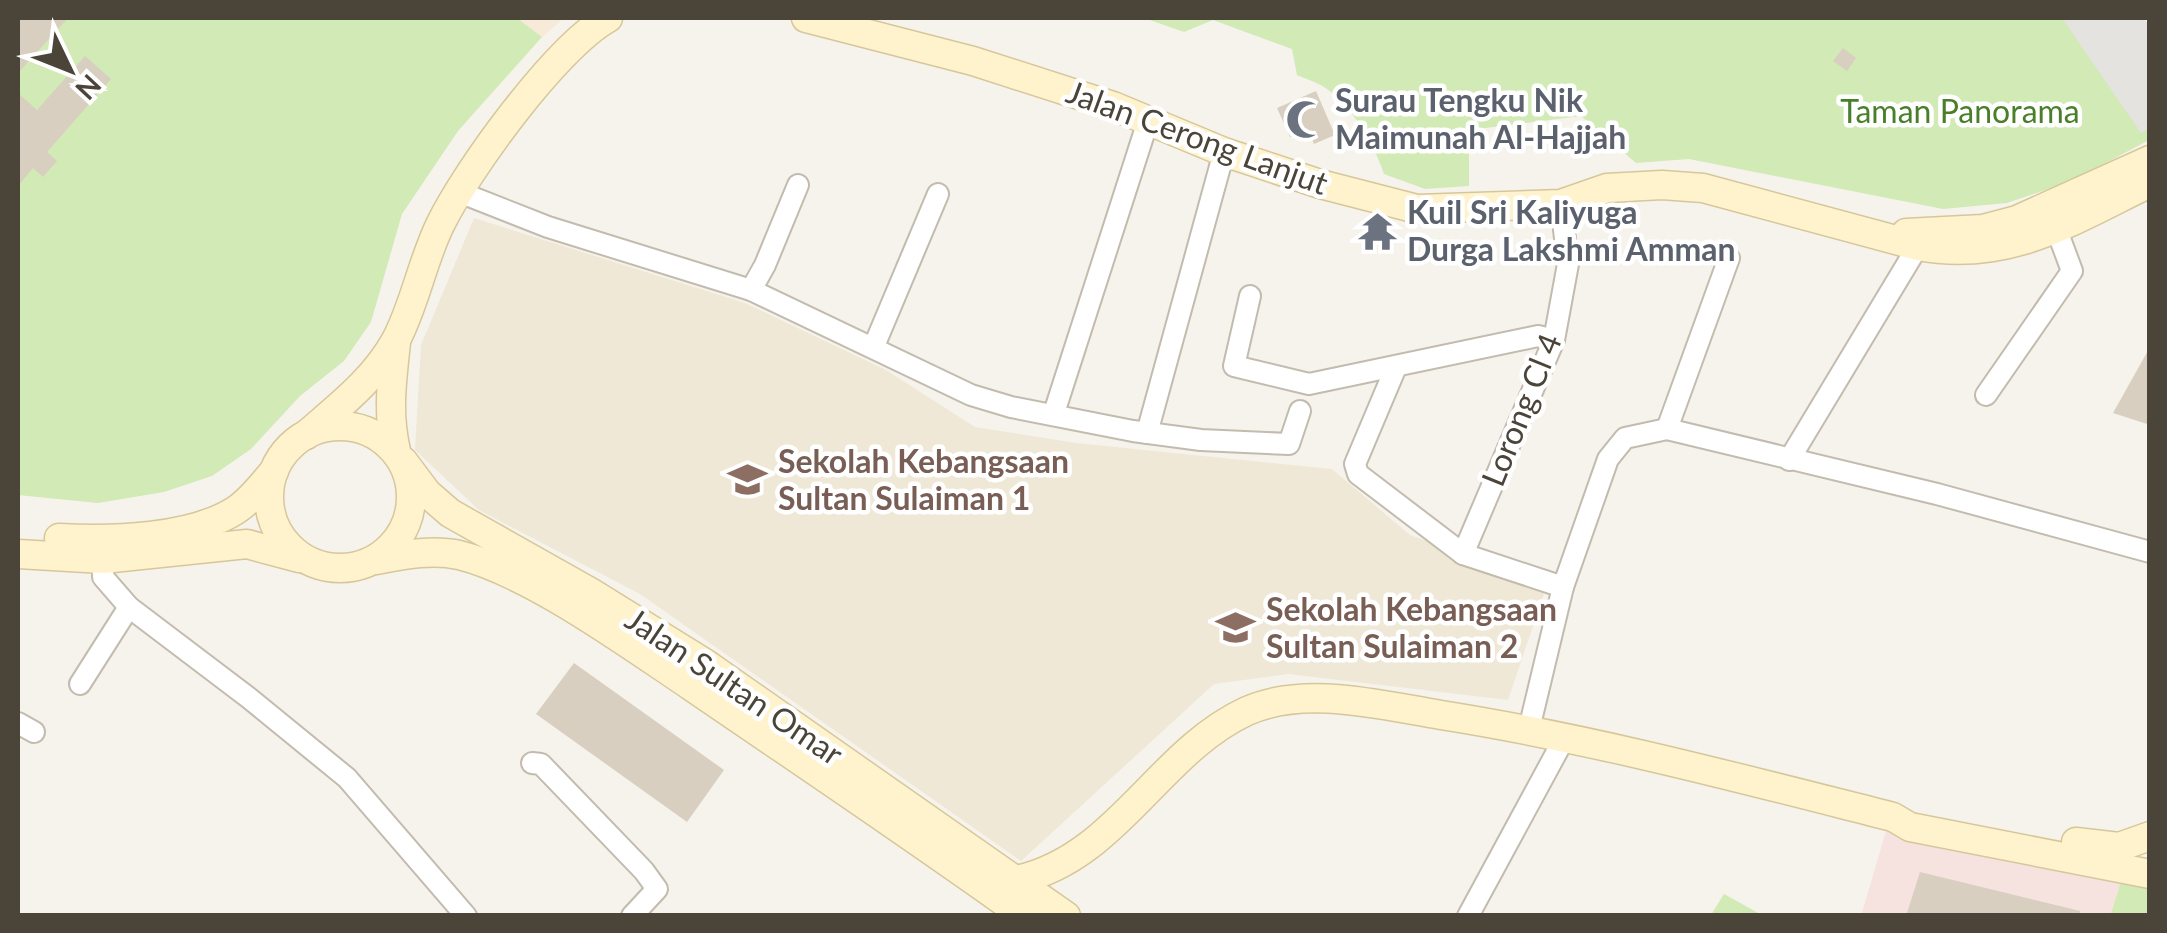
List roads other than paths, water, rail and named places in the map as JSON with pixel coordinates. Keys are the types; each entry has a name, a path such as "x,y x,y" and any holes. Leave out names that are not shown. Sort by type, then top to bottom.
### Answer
{"street":[{"path":"376,560 394,546 409,516 411,482 390,425 389,393 396,340 440,225 459,192 555,62 608,18"},
{"name":"Jalan Cerong Lanjut","path":"806,18 973,61 1114,106 1224,152 1320,184 1432,211 1561,204 1608,188 1703,188 1918,246 1947,252 1983,251 2023,242 2150,183"},
{"path":"1054,414 1148,121"},
{"path":"1147,433 1224,152"},
{"name":"Jalan Cerong Lanjut","path":"1885,235 1983,229 2017,220 2150,160"},
{"path":"751,290 766,265 798,185"},
{"path":"459,192 548,226 751,290 971,395 1012,407 1147,433 1289,444 1300,410"},
{"path":"874,346 938,194"},
{"name":"Lorong Cl 4","path":"1463,554 1554,340 1568,264 1561,204"},
{"path":"1986,395 2072,271 2056,228"},
{"path":"1789,460 1918,246"},
{"path":"1668,430 1729,258"},
{"path":"1250,296 1234,360 1239,368 1308,384 1538,336 1554,340"},
{"path":"305,560 291,550 272,521 270,487 274,471 282,456 352,396 396,340"},
{"path":"1396,367 1355,470 1463,554 1563,587"},
{"path":"306,434 330,426 354,427 377,435 400,456"},
{"path":"1529,729 1563,587 1608,459 1625,438 1668,430 1937,494 2150,552"},
{"name":"Jalan Sultan Omar","path":"400,456 427,492 450,513 590,592 706,664 1065,914"},
{"path":"18,536 89,540 141,536 202,524 236,510 274,471"},
{"path":"18,554 103,559 248,544 318,566 348,569 414,554 458,555 540,591 654,661 1024,916"},
{"path":"103,559 102,577 129,607 348,778 466,916"},
{"path":"80,684 129,607"},
{"path":"1018,880 1038,876 1082,854 1202,740 1261,705 1287,699 1331,700 1529,729 1892,817 1910,828 2150,874"},
{"path":"1468,916 1565,738"},
{"path":"532,763 540,764 657,888 632,916"},
{"path":"1892,817 1914,813 2106,847 2135,844 2150,836"},
{"path":"1065,914 1064,897 1082,854"}],"place":[{"name":"Surau Tengku Nik Maimunah Al-Hajjah","path":"1305,119"},
{"name":"Kuil Sri Kaliyuga Durga Lakshmi Amman","path":"1377,231"},
{"name":"Sekolah Kebangsaan Sultan Sulaiman 1","path":"748,480"},
{"name":"Sekolah Kebangsaan Sultan Sulaiman 2","path":"1236,628"}],"park label":[{"name":"Taman Panorama","path":"1960,112"}]}
